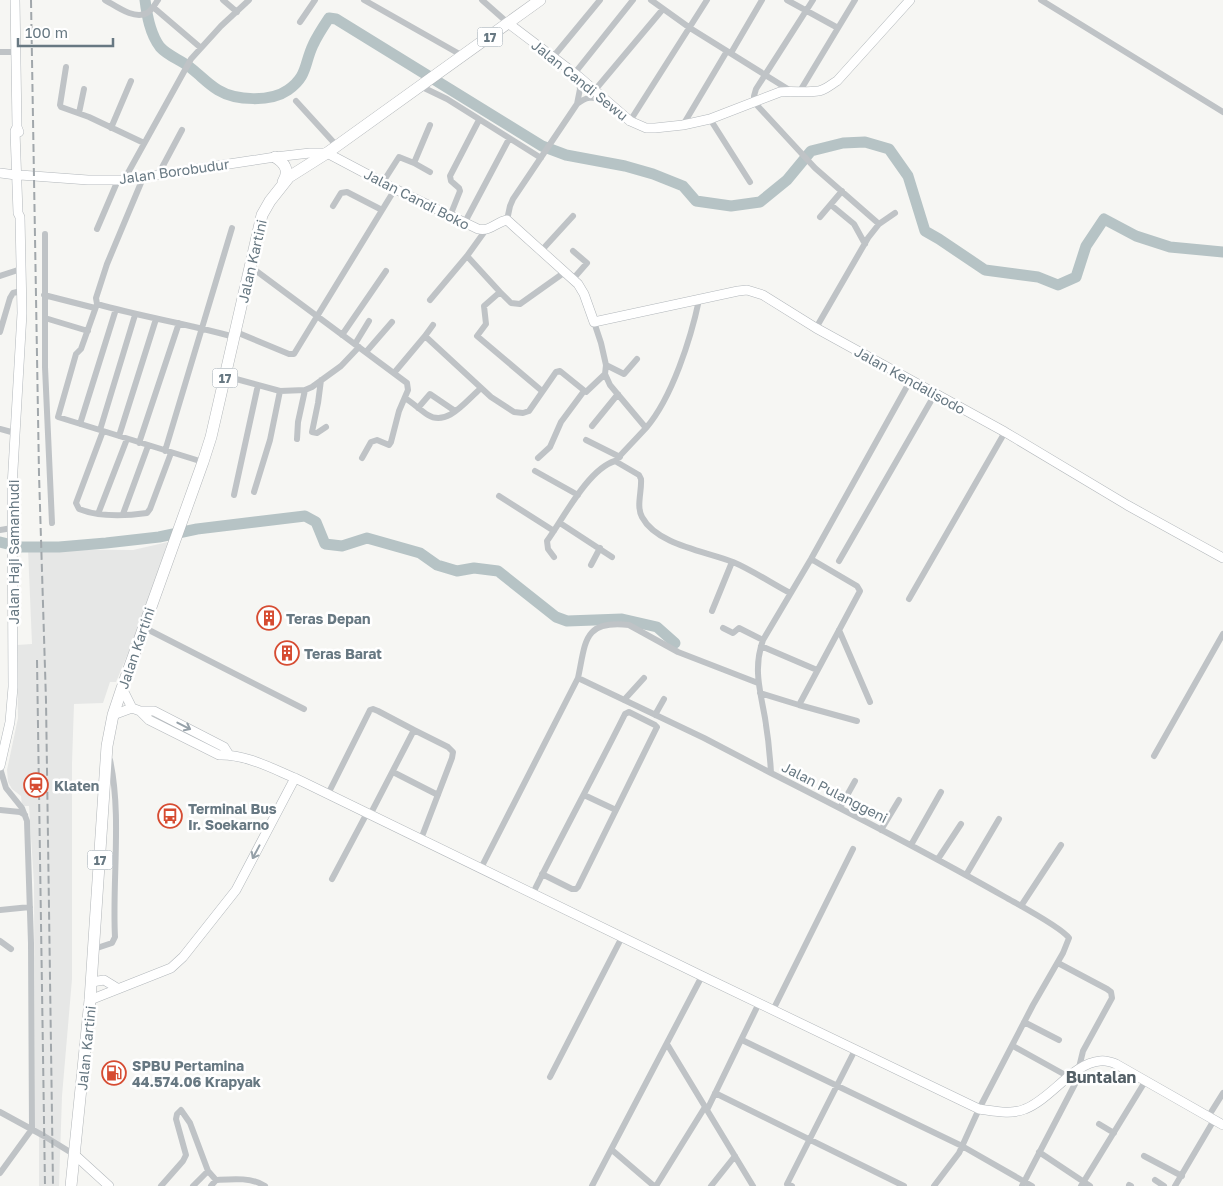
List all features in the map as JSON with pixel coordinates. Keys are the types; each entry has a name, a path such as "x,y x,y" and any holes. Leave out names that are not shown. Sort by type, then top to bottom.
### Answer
{"highway":[{"name":"17","path":"332,149 540,0"},
{"name":"Jalan Kartini","path":"71,1186 92,982 107,746 113,715 203,462 235,335 260,220 280,187 289,177 332,149"},
{"path":"276,156 287,170 280,187"}],"street":[{"name":"Jalan Haji Samanhudi","path":"15,0 17,127 15,131 21,291 12,528 13,687 10,722 0,767 3,788 19,803 26,815"},
{"path":"105,0 135,14 148,11 158,0"},
{"path":"223,0 237,12"},
{"path":"97,229 121,180 191,59 221,26 249,0"},
{"path":"300,22 315,0"},
{"path":"364,0 463,56"},
{"path":"482,0 508,23"},
{"path":"553,57 600,0"},
{"path":"577,104 580,89 576,75 633,0"},
{"path":"651,0 690,28 765,75 795,91 838,28 854,0"},
{"path":"630,121 707,0"},
{"path":"683,124 762,0"},
{"path":"787,0 838,28"},
{"path":"813,0 754,92 754,102 815,168 879,224"},
{"name":"Jalan Candi Sewu","path":"508,23 576,75 630,121 646,128 655,128 710,118 780,92 813,92 823,90 837,81 910,0"},
{"path":"1041,0 1223,112"},
{"path":"594,90 663,9"},
{"path":"148,11 201,48"},
{"path":"0,52 16,52"},
{"path":"66,67 60,105 63,108 79,113 144,143"},
{"path":"111,128 131,81"},
{"path":"424,83 509,139 543,155"},
{"path":"79,113 84,89"},
{"path":"609,103 590,97 583,99 577,104 510,206 507,220 565,272 584,294 601,343 606,365 605,374 610,385 646,428"},
{"path":"296,101 332,149"},
{"path":"710,118 750,182"},
{"path":"450,216 460,191 451,181 450,176 479,120"},
{"path":"414,163 430,126"},
{"path":"158,175 182,130"},
{"path":"465,222 509,139"},
{"name":"Jalan Borobudur","path":"0,173 88,180 121,180 332,149"},
{"name":"Jalan Candi Boko","path":"332,149 395,189 478,230 485,231 507,220"},
{"path":"383,182 398,158 402,157 430,172"},
{"path":"58,417 76,354 81,349 88,331 106,268 143,178"},
{"path":"44,295 235,335 292,354 395,189"},
{"path":"820,217 842,191"},
{"path":"333,206 341,193 347,192 382,210"},
{"path":"831,205 854,224 865,244"},
{"path":"816,328 865,244 879,224 896,212"},
{"path":"541,251 573,216"},
{"path":"135,315 102,430 76,504 79,509 98,514 145,514 148,512 168,452 232,228"},
{"path":"435,295 485,231"},
{"path":"45,234 44,295 52,524"},
{"path":"573,251 587,263 573,280"},
{"path":"467,256 511,303 520,304 565,272"},
{"path":"251,266 407,383 405,398 389,445 377,440 371,442 362,458"},
{"path":"0,276 21,269"},
{"path":"342,335 386,271"},
{"name":"Jalan Kendalisodo","path":"594,322 747,290 756,292 910,381 1005,432 1127,505 1223,558"},
{"path":"0,332 13,292 21,291"},
{"path":"500,292 485,305 485,326 477,336 542,391"},
{"path":"554,557 547,545 547,541 578,496 597,472 617,459 656,416 669,392 686,346 699,300"},
{"path":"80,424 116,309"},
{"path":"45,318 88,331"},
{"path":"119,436 156,319"},
{"path":"225,376 280,391 305,390 341,366 357,346 369,321"},
{"path":"366,352 392,322"},
{"path":"139,443 179,324"},
{"path":"394,373 433,325"},
{"path":"425,336 480,390 514,412 523,413 529,411 558,370 584,391 588,392 605,374"},
{"path":"606,365 624,374 636,359"},
{"path":"321,380 312,432 317,433 326,428"},
{"name":"Jalan Pulanggeni","path":"910,381 762,643 758,665 759,690 771,773 911,844 1021,906 1068,936 1068,941 1058,963 1024,1022 952,1165 934,1186"},
{"path":"234,496 258,384"},
{"path":"298,439 298,422 305,390"},
{"path":"405,398 429,416 436,418 446,417 480,390"},
{"path":"254,492 270,440 280,391"},
{"path":"538,458 548,450 561,422 584,391"},
{"path":"418,408 430,394 455,411"},
{"path":"592,426 618,394"},
{"path":"839,561 935,394"},
{"path":"47,414 203,462"},
{"path":"0,429 15,433"},
{"path":"909,599 1005,432"},
{"path":"98,514 127,439"},
{"path":"586,440 617,459 639,476 641,479 641,515 652,530 672,541 732,562 790,594"},
{"path":"123,514 148,446"},
{"path":"535,471 578,496"},
{"path":"499,496 554,531"},
{"path":"560,523 612,557"},
{"path":"0,530 12,528"},
{"path":"591,565 600,548"},
{"path":"800,702 860,591 859,588 811,558"},
{"path":"712,611 732,562"},
{"path":"481,868 578,678 588,636 595,629 608,625 629,625 678,652 759,690 858,721"},
{"path":"143,627 304,709"},
{"path":"723,628 733,633 739,628 762,643 817,670"},
{"path":"839,630 870,702"},
{"path":"1154,756 1223,634"},
{"path":"578,678 771,773"},
{"path":"624,700 644,678"},
{"path":"122,688 136,709 149,720 218,755 229,754 254,761 295,778 979,1109 999,1112 1016,1112 1025,1109 1038,1102 1078,1071 1092,1063 1103,1061 1116,1064 1223,1125"},
{"path":"655,715 664,699"},
{"path":"113,715 136,709 154,711 224,747 229,754"},
{"path":"328,794 370,710 378,711 448,747 453,752 421,839"},
{"path":"149,720 154,711"},
{"path":"532,893 625,714 629,712 655,725 656,729 576,889 572,889 542,874"},
{"path":"0,720 10,722"},
{"path":"332,879 414,730"},
{"path":"94,949 112,943 115,937 113,773 107,746"},
{"path":"392,772 438,795"},
{"path":"90,1000 171,968 183,956 236,890 295,778"},
{"path":"840,808 855,781"},
{"path":"911,844 941,792"},
{"path":"584,795 616,810"},
{"path":"881,830 899,800"},
{"path":"0,810 20,812 26,815 32,943 32,1129 0,1173"},
{"path":"966,875 999,819"},
{"path":"938,859 961,824"},
{"path":"1021,906 1061,845"},
{"path":"773,1010 853,848"},
{"path":"0,910 30,907"},
{"path":"550,1077 622,937"},
{"path":"0,941 11,949"},
{"path":"1023,1183 1075,1084 1083,1051 1110,1002 1112,994 1107,989 1058,963"},
{"path":"592,1186 702,976"},
{"path":"92,982 104,980 117,988"},
{"path":"612,1150 655,1186 715,1093 759,1003"},
{"path":"1024,1022 1059,1040"},
{"path":"742,1040 962,1146 1023,1183 1032,1186"},
{"path":"667,1044 753,1186"},
{"path":"1012,1046 1070,1077"},
{"path":"788,1185 855,1050"},
{"path":"1039,1152 1085,1185 1114,1132 1146,1080"},
{"path":"715,1093 904,1186"},
{"path":"1175,1186 1182,1176 1223,1093"},
{"path":"161,1186 186,1155 176,1119 177,1114 181,1110 190,1123 208,1171 216,1180 248,1183 257,1181 265,1186"},
{"path":"0,1112 75,1155 108,1186"},
{"path":"1098,1124 1114,1132"},
{"path":"711,1186 735,1156"},
{"path":"1144,1156 1182,1176"},
{"path":"194,1186 208,1171"},
{"path":"211,1186 216,1180"},
{"path":"1155,1180 1164,1186"}],"shaded area":[{"path":"168,542 138,629 116,682 110,682 103,703 74,704 72,763 72,979 62,1096 59,1186 39,1186 39,1137 35,1128 34,883 29,806 22,806 21,796 12,789 8,782 7,770 18,718 17,645 32,644 28,549 133,550"}],"waterway":[{"path":"145,0 151,31 160,47 188,66 214,88 225,94 253,99 272,97 288,90 302,75 310,52 329,18 336,19 542,146 566,155 625,166 653,174 683,186 696,201 731,206 760,202 787,180 811,151 843,143 865,142 889,149 908,176 925,231 985,270 1038,277 1058,285 1076,277 1086,246 1104,219 1136,236 1170,247 1223,252"},
{"path":"0,542 20,547 59,547 106,543 159,537 197,529 305,516 316,522 325,544 342,546 367,538 420,553 437,565 457,571 474,568 498,571 556,617 567,621 622,619 657,627 675,643"}],"railway":[{"path":"31,0 39,474 46,701 53,1186"},
{"path":"37,660 45,1186"}],"place":[{"name":"Teras Depan","path":"269,618"},
{"name":"Teras Barat","path":"287,653"},
{"name":"Klaten","path":"36,785"},
{"name":"Terminal Bus Ir. Soekarno","path":"170,816"},
{"name":"SPBU Pertamina 44.574.06 Krapyak","path":"114,1073"}],"district":[{"name":"Buntalan","path":"1101,1077"}]}
